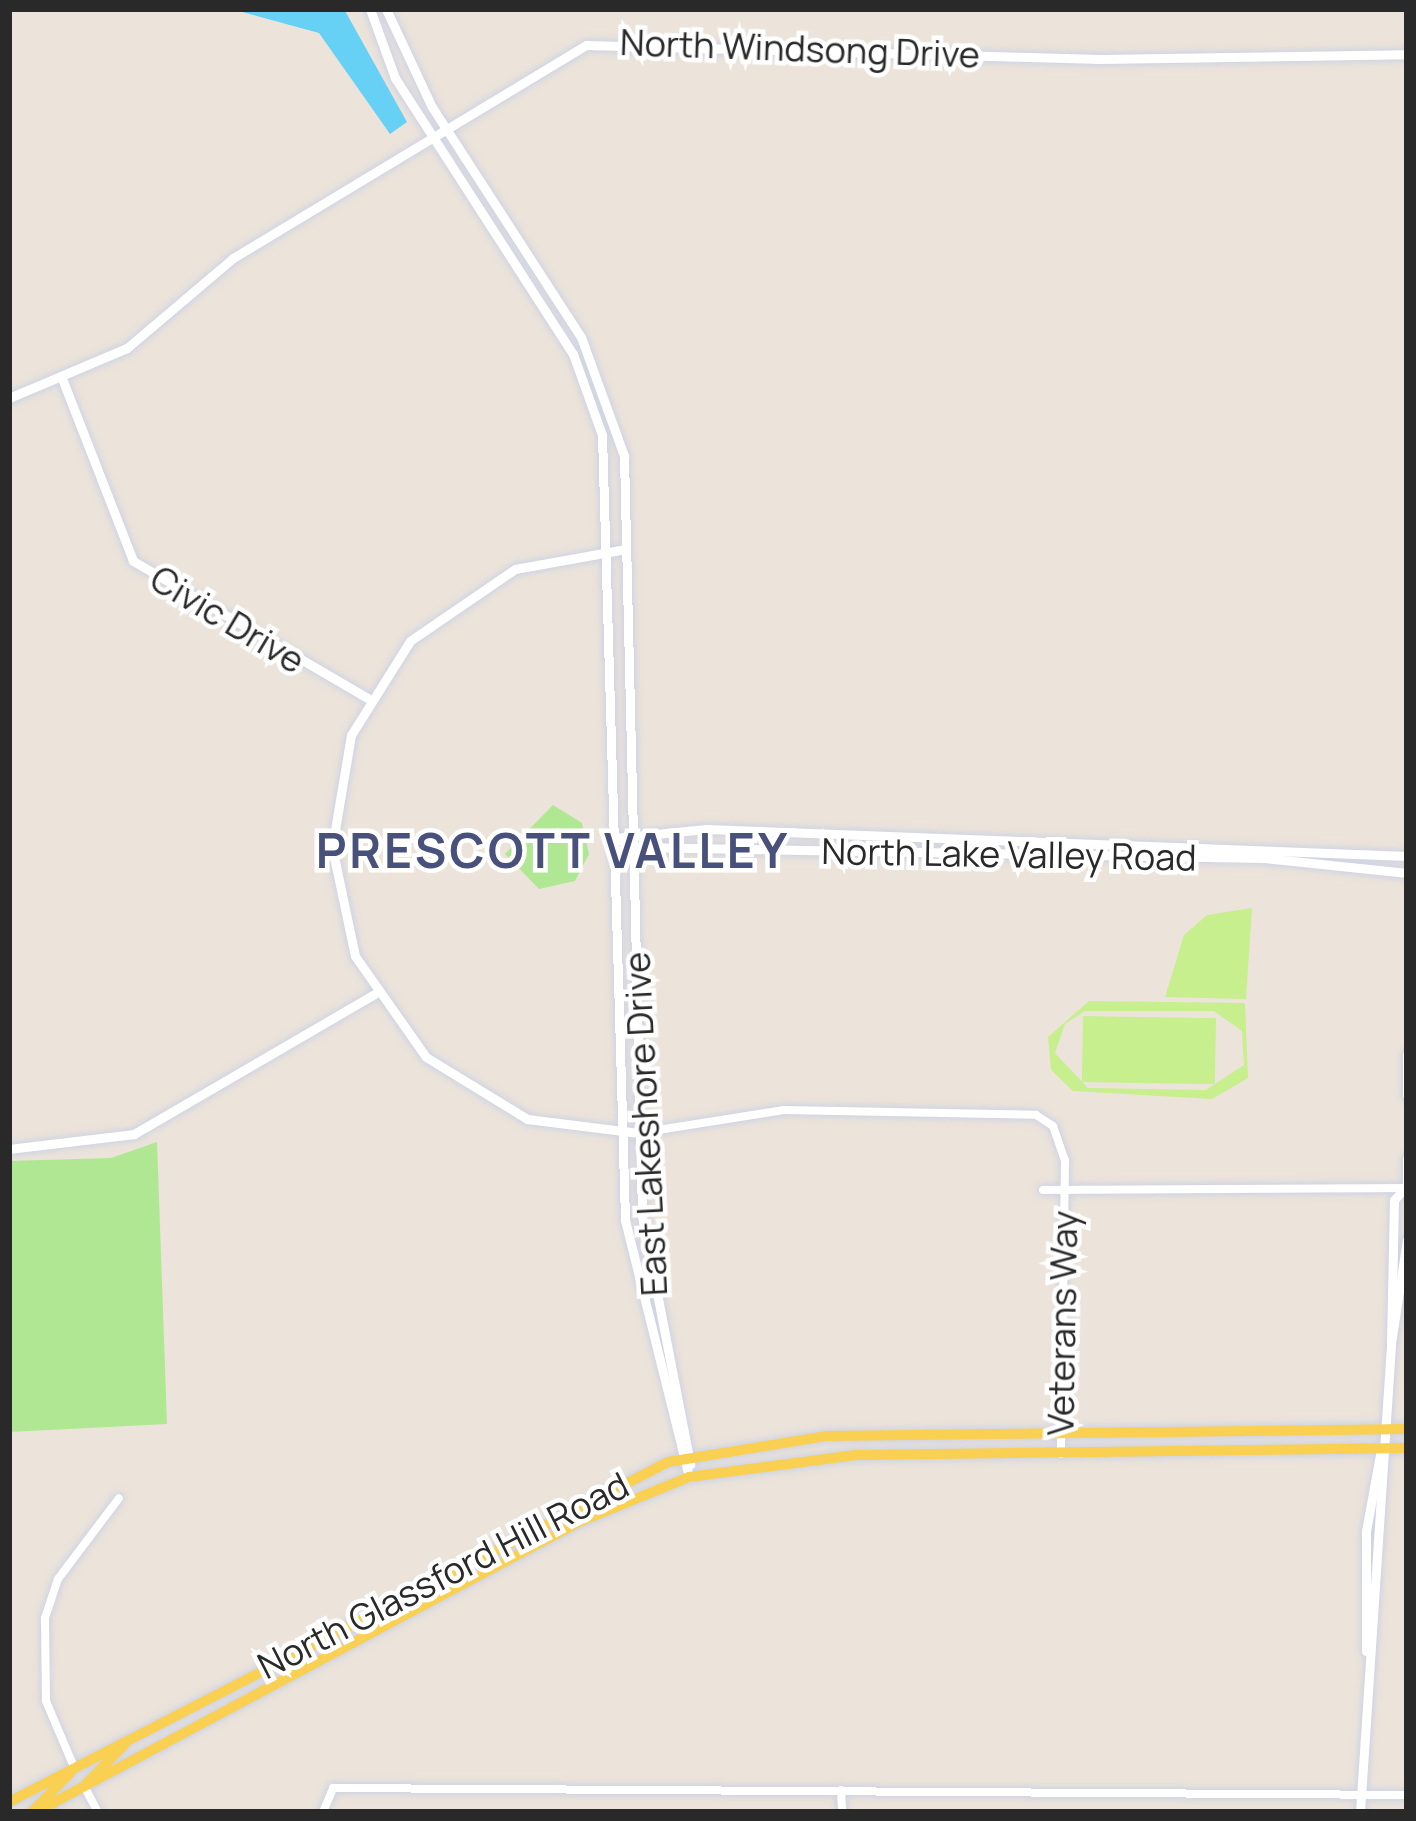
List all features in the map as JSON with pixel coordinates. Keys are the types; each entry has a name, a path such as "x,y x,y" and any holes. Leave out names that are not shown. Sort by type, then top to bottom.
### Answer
{"main road":[{"name":"North Glassford Hill Road","path":"9,1802 578,1500 684,1458 826,1436 1407,1429"},
{"name":"North Glassford Hill Road","path":"34,1812 602,1510 689,1477 790,1459 1407,1448"},
{"path":"84,1786 131,1737"},
{"path":"34,1812 74,1767"}],"street":[{"name":"East Lakeshore Drive","path":"370,9 395,79 562,337 602,435 622,1133 638,1300 689,1477"},
{"name":"East Lakeshore Drive","path":"386,9 449,133 576,329 617,425 626,549 639,1132 651,1297 684,1458"},
{"name":"North Windsong Drive","path":"9,398 64,381 164,323 232,258 436,143 547,63 608,40 1101,59 1407,54"},
{"path":"562,337 576,329"},
{"name":"Civic Drive","path":"64,381 133,561 367,698"},
{"path":"626,549 608,549 478,587 410,641 367,698 337,784 332,860 375,994 473,1092 542,1123 639,1132"},
{"name":"North Lake Valley Road","path":"615,838 632,833 1407,856"},
{"name":"North Lake Valley Road","path":"615,838 633,848 1264,859 1407,873"},
{"path":"9,1149 134,1134 375,994"},
{"path":"1407,1055 1407,1095"},
{"name":"Veterans Way","path":"639,1132 784,1110 1036,1115 1062,1141 1061,1456"},
{"path":"1391,1343 1392,1222 1406,1190 1407,1159"},
{"path":"1043,1190 1406,1190"},
{"path":"1360,1812 1366,1531 1407,1240"},
{"path":"638,1300 651,1297"},
{"path":"74,1767 46,1701 44,1618 58,1579 118,1498"},
{"path":"84,1786 98,1812"},
{"path":"323,1812 333,1788 1407,1795"},
{"path":"842,1790 842,1812"}],"green space":[{"path":"553,805 582,823 589,854 575,881 539,889 505,854"},
{"path":"1252,908 1246,999 1165,997 1184,935 1207,915"},
{"path":"1089,1001 1245,1003 1248,1078 1212,1099 1073,1091 1051,1070 1048,1037","holes":["1085,1011 1214,1011 1242,1031 1244,1065 1206,1090 1088,1088 1055,1053 1065,1024"]},
{"path":"1083,1016 1216,1018 1215,1084 1082,1082"},
{"path":"157,1142 167,1424 9,1432 9,1161 111,1158"}],"water":[{"path":"231,9 344,9 407,122 390,134 319,33"}],"district":[{"name":"PRESCOTT VALLEY","path":"553,850"}]}
